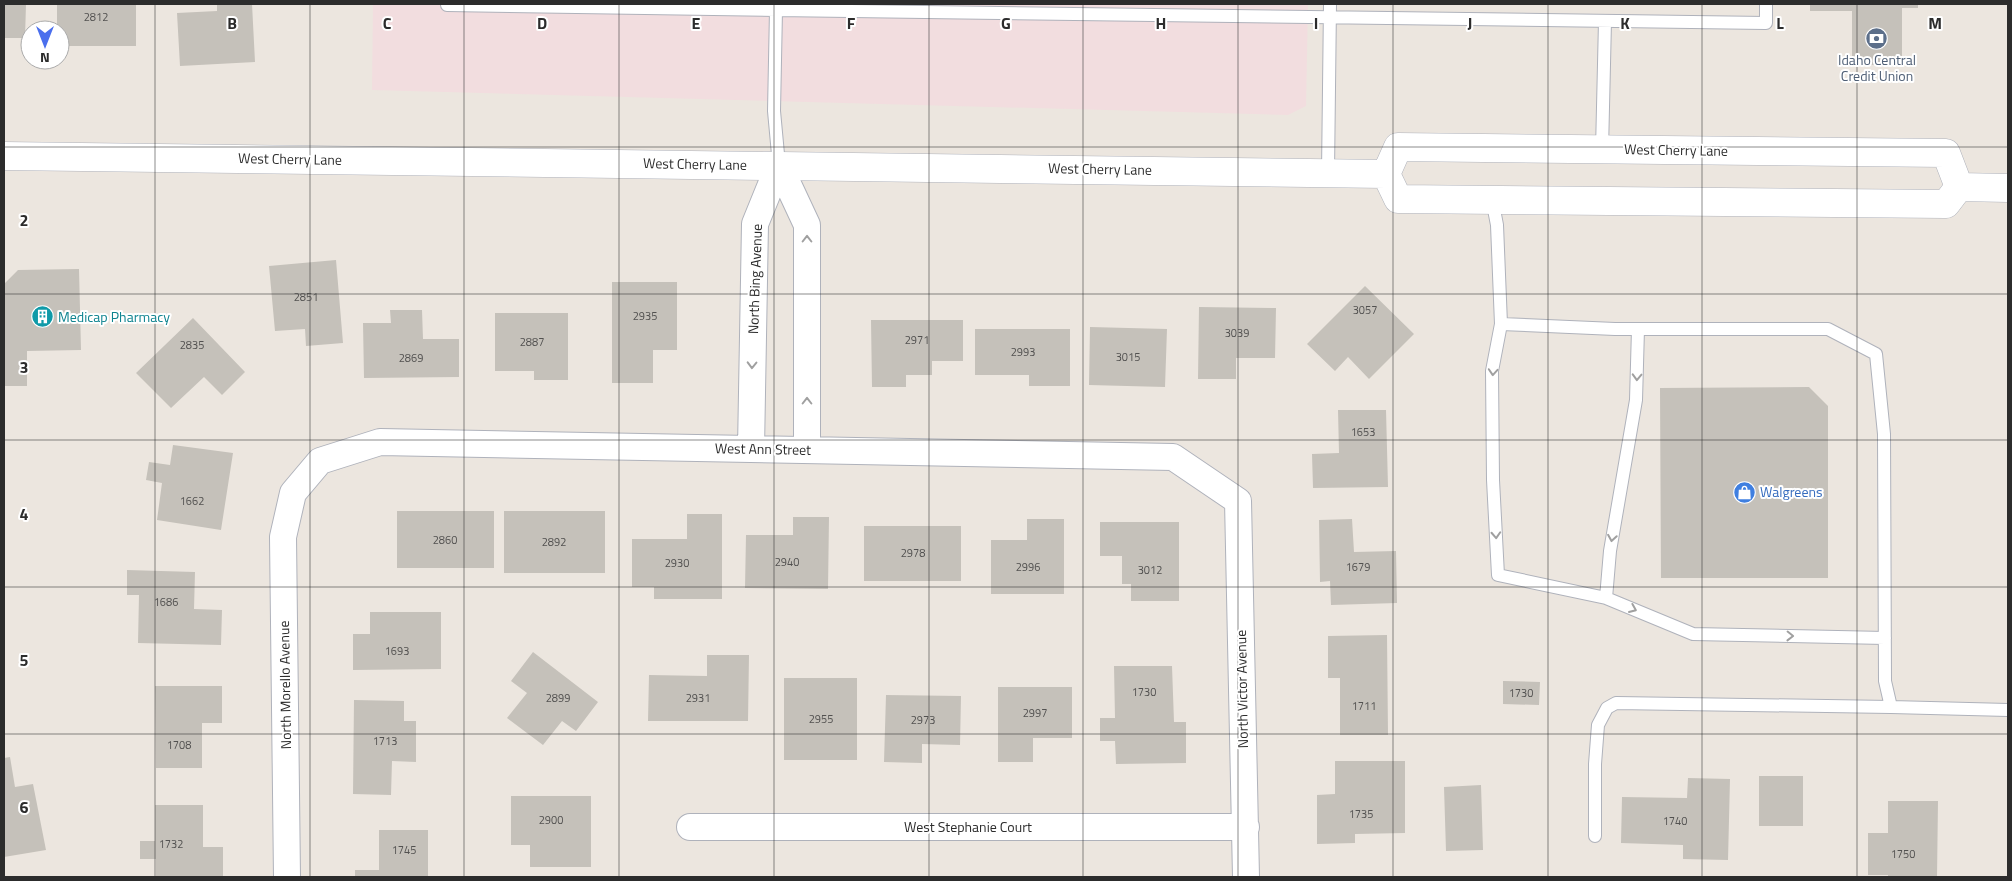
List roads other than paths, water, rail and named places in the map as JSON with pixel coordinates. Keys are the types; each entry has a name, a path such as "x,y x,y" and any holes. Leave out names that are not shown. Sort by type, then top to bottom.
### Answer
{"main road":[{"name":"West Cherry Lane","path":"4,156 1386,174 1398,147 1946,153 1959,187"},
{"path":"1386,174 1398,199 1946,204 1959,187 2008,188"}],"street":[{"name":"North Bing Avenue","path":"750,449 755,224 779,165"},
{"path":"779,165 807,225 807,450"},
{"name":"West Ann Street","path":"293,493 320,461 380,442 1173,458 1238,501"},
{"name":"North Morello Avenue","path":"287,877 283,537 293,493"},
{"name":"North Victor Avenue","path":"1238,501 1246,877"},
{"name":"West Stephanie Court","path":"690,827 1246,827"}],"lane":[{"path":"448,4 1766,23 1766,4"},
{"path":"1328,172 1330,4"},
{"path":"776,10 774,111 779,165"},
{"path":"1602,150 1605,21"},
{"path":"1492,199 1497,225 1501,324 1492,371 1493,480 1498,575 1606,598 1693,634 1885,638"},
{"path":"1501,324 1638,329 1828,329 1876,354 1884,434 1885,681 1891,707"},
{"path":"1606,598 1610,551 1636,400 1638,329"},
{"path":"1595,836 1595,764 1598,726 1607,708 1616,703 2008,710"}],"place":[{"name":"Idaho Central Credit Union","path":"1877,38"},
{"name":"Medicap Pharmacy","path":"42,317"},
{"name":"Walgreens","path":"1744,492"}]}
